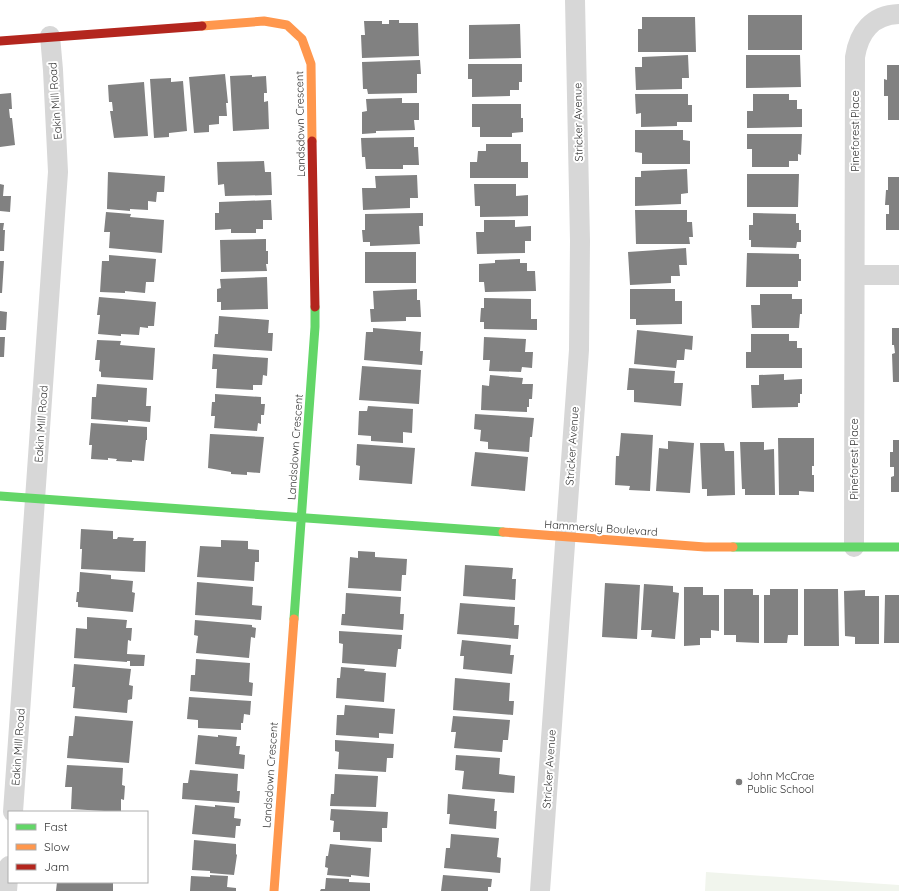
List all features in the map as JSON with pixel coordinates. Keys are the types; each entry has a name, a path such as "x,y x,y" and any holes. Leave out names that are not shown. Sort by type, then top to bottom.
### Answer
{"street":[{"name":"Stricker Avenue","path":"540,891 579,350 580,241 575,0"},
{"name":"Pineforest Place","path":"854,547 855,57 857,44 869,25 887,14 899,14"},
{"name":"Landsdown Crescent","path":"0,40 264,21 287,25 302,39 311,64 315,327 274,891"},
{"name":"Eakin Mill Road","path":"13,811 58,172 54,70 50,36"},
{"path":"855,275 899,275"},
{"path":"0,496 302,518"},
{"name":"Hammersly Boulevard","path":"302,518 705,547 899,547"},
{"path":"7,891 8,878"}],"shaded area":[{"path":"706,872 899,885 899,891 705,891"}],"building":[{"path":"748,15 802,15 802,50 748,50"},
{"path":"642,17 695,17 696,52 638,52 638,29 642,29"},
{"path":"389,20 399,20 399,23 418,23 419,56 362,58 361,35 365,35 364,21 382,21 382,24 389,24"},
{"path":"520,24 521,58 469,59 469,25"},
{"path":"688,55 689,78 682,78 682,89 636,90 635,67 642,67 642,57"},
{"path":"746,55 800,55 801,87 746,88"},
{"path":"420,60 421,74 417,74 417,93 368,94 367,89 363,89 362,62"},
{"path":"468,64 522,64 522,82 519,82 519,90 510,90 510,96 472,97 472,79 468,79"},
{"path":"887,65 899,65 899,120 888,120 888,96 884,96 884,79 887,80"},
{"path":"225,74 228,103 226,103 227,116 219,116 219,124 209,125 209,132 194,133 189,77"},
{"path":"252,75 252,77 266,76 267,93 264,93 264,102 268,101 269,129 233,131 230,76"},
{"path":"171,78 171,82 183,81 187,131 169,133 169,137 154,138 150,79"},
{"path":"144,82 148,136 114,138 110,111 113,111 112,102 109,102 108,85"},
{"path":"11,93 12,109 9,109 10,118 12,118 15,145 0,147 0,94"},
{"path":"635,94 688,94 688,105 692,105 692,122 677,122 677,126 641,127 641,113 636,114"},
{"path":"753,94 789,94 789,100 797,100 797,109 802,109 802,127 747,128 747,111 753,111"},
{"path":"402,98 402,103 419,103 419,120 414,120 415,130 376,131 376,133 362,134 362,112 367,111 366,99"},
{"path":"472,104 521,104 523,132 512,133 512,137 480,137 480,127 472,127"},
{"path":"635,130 683,130 683,140 690,141 690,164 642,164 642,153 635,152"},
{"path":"747,134 802,134 801,155 798,154 798,161 789,161 789,167 752,167 752,149 747,149"},
{"path":"414,137 414,147 418,147 419,165 403,165 403,169 366,169 365,157 362,157 361,138"},
{"path":"486,144 521,144 521,162 528,162 528,178 470,178 470,162 477,162 478,151 486,151"},
{"path":"264,161 265,172 271,172 272,195 225,196 224,184 218,185 217,162"},
{"path":"687,169 688,193 681,194 681,204 635,206 635,177 641,177 641,171"},
{"path":"108,172 165,176 164,192 157,192 156,202 148,201 148,210 130,209 130,211 107,209"},
{"path":"747,174 799,174 798,207 747,207"},
{"path":"417,175 418,198 410,198 410,208 363,210 362,188 376,188 375,176"},
{"path":"888,177 899,177 899,230 886,230 886,214 889,214 889,205 885,205 886,190 888,190"},
{"path":"0,184 4,185 3,196 11,196 10,212 0,211"},
{"path":"474,184 516,184 516,196 528,195 528,216 480,217 480,206 475,206"},
{"path":"271,200 272,220 263,220 263,229 256,229 256,233 231,233 231,229 215,230 215,213 219,213 219,202"},
{"path":"635,210 687,210 687,222 692,222 693,237 689,237 690,244 636,244"},
{"path":"106,212 131,214 130,217 164,220 162,253 109,248 110,232 104,232"},
{"path":"423,213 423,226 419,226 420,244 370,246 370,242 363,242 362,230 365,230 365,214"},
{"path":"753,213 796,214 796,223 799,223 799,230 801,230 801,242 797,242 796,248 751,247 751,240 749,240 749,225 753,225"},
{"path":"484,220 515,220 515,227 531,226 531,241 525,241 525,253 477,254 476,232 484,232"},
{"path":"0,223 4,223 3,230 5,230 4,251 0,251"},
{"path":"266,239 266,251 268,251 268,264 266,264 267,271 221,272 220,240"},
{"path":"686,248 687,265 679,265 680,276 671,276 671,283 630,285 628,252"},
{"path":"365,252 416,252 416,283 365,283"},
{"path":"747,253 799,254 799,259 801,259 801,281 798,281 798,287 746,287"},
{"path":"109,255 156,259 154,282 146,282 145,293 125,291 125,293 100,292 102,261 109,261"},
{"path":"520,259 520,263 527,263 527,271 535,271 536,291 485,292 484,282 479,282 479,264 495,263 495,260"},
{"path":"0,261 4,261 2,293 0,293"},
{"path":"267,277 268,309 221,310 221,302 217,302 217,289 221,288 220,279"},
{"path":"417,289 417,300 420,300 421,317 406,317 406,321 371,322 370,309 374,309 373,291"},
{"path":"630,289 675,289 675,301 682,301 682,324 636,325 636,319 630,319"},
{"path":"760,294 792,294 792,299 802,299 802,314 800,314 799,328 752,328 751,305 760,305"},
{"path":"99,297 156,302 154,326 148,326 148,328 140,327 139,335 121,334 121,336 98,334 100,315 97,315"},
{"path":"484,298 531,299 531,319 537,319 537,330 484,329 484,322 480,322 481,308 484,308"},
{"path":"0,311 7,312 6,330 0,330"},
{"path":"219,316 269,320 268,333 273,333 272,351 214,347 215,334 218,334"},
{"path":"373,328 421,332 420,351 423,351 422,365 364,360 366,332 373,332"},
{"path":"892,328 899,328 899,382 893,382 892,354 895,353 894,345 892,345"},
{"path":"637,330 693,336 692,350 685,349 684,360 677,360 676,368 634,364"},
{"path":"751,334 789,334 789,341 797,341 797,348 802,348 802,368 746,368 746,352 751,352"},
{"path":"0,337 5,337 4,357 0,357"},
{"path":"484,337 526,339 525,352 533,352 532,368 522,367 521,372 489,371 490,360 483,360"},
{"path":"97,340 121,341 120,345 155,348 153,380 101,377 101,372 99,371 100,360 95,360"},
{"path":"213,354 268,358 267,376 263,375 262,385 253,385 253,390 216,388 217,369 212,369"},
{"path":"362,366 421,370 419,404 359,400"},
{"path":"629,368 675,371 674,383 683,383 681,406 634,402 634,390 627,390"},
{"path":"784,374 784,380 802,379 802,394 800,394 800,403 798,403 798,407 752,408 751,385 759,385 759,375"},
{"path":"490,375 523,378 522,384 533,384 532,399 529,399 529,407 527,407 527,412 481,410 482,385 489,386"},
{"path":"97,384 147,388 146,406 151,406 150,422 91,419 92,397 96,397"},
{"path":"215,394 261,397 261,404 265,404 264,415 261,415 261,424 258,423 257,431 214,428 215,416 211,416 212,402 215,402"},
{"path":"368,406 413,409 412,433 403,432 403,443 371,441 371,436 358,435 359,411 367,411"},
{"path":"475,414 534,418 529,452 488,449 488,442 480,441 481,430 474,429"},
{"path":"91,423 147,427 144,461 116,461 117,459 108,458 108,460 91,459 92,445 89,445"},
{"path":"621,433 653,435 650,491 629,490 630,486 615,485 616,456 619,456"},
{"path":"210,434 264,437 260,473 247,472 247,475 231,474 231,472 208,468"},
{"path":"778,438 814,438 814,466 812,466 812,475 814,475 814,492 799,491 799,495 779,495"},
{"path":"893,440 899,440 899,492 891,492 891,477 894,476 894,467 890,467 890,452 893,452"},
{"path":"668,441 694,443 690,493 656,491 659,448 668,449"},
{"path":"740,442 764,442 764,450 774,449 775,495 745,495 745,489 742,489"},
{"path":"700,443 724,443 725,451 734,451 735,495 707,496 707,489 702,489"},
{"path":"357,444 415,448 412,484 359,480 360,466 356,465"},
{"path":"475,452 528,457 525,491 471,486"},
{"path":"81,529 113,531 113,539 117,539 118,537 134,538 133,541 146,541 145,572 81,569"},
{"path":"221,540 248,541 248,549 259,550 259,562 255,562 254,581 197,577 200,546 221,547"},
{"path":"358,551 375,552 375,557 407,559 406,575 402,575 401,591 348,588 350,557 358,558"},
{"path":"465,565 513,568 512,579 516,579 515,600 463,596"},
{"path":"80,572 111,575 111,579 133,581 132,592 135,593 133,612 78,607 78,602 76,602 77,592 79,592"},
{"path":"197,582 253,587 252,605 262,606 261,620 195,615"},
{"path":"605,583 640,585 637,639 602,637"},
{"path":"644,584 673,586 673,592 679,593 675,639 651,637 652,630 641,630"},
{"path":"684,587 703,587 703,595 719,595 719,631 711,630 711,638 700,638 700,645 684,646"},
{"path":"724,589 753,589 753,595 759,595 759,643 736,642 736,635 724,635"},
{"path":"770,589 798,589 798,635 788,635 787,643 764,643 764,595 770,595"},
{"path":"804,589 838,589 839,646 804,646"},
{"path":"865,590 865,596 879,596 879,644 855,644 855,637 845,636 844,591"},
{"path":"346,593 401,597 400,614 404,614 403,630 341,625 342,614 345,614"},
{"path":"885,595 899,595 899,643 884,643"},
{"path":"460,603 515,607 514,625 519,625 518,639 457,634"},
{"path":"87,617 127,620 126,628 132,628 131,641 128,640 127,654 145,655 144,666 130,666 130,661 74,658 76,628 87,629"},
{"path":"195,620 252,625 252,627 256,628 255,638 251,637 249,658 196,653 198,636 194,635"},
{"path":"339,631 402,635 401,649 398,649 396,667 342,663 343,644 339,643"},
{"path":"462,640 511,645 510,655 514,655 512,674 463,669 464,656 460,656"},
{"path":"196,659 250,663 249,682 253,683 252,696 190,691 191,675 195,675"},
{"path":"74,664 131,669 129,685 133,686 132,699 128,700 127,713 73,708 75,687 72,687"},
{"path":"341,667 386,673 384,702 336,698 337,678 340,678"},
{"path":"455,678 510,683 509,701 514,701 513,715 453,710"},
{"path":"189,697 251,701 250,715 244,714 243,723 241,723 241,730 198,728 198,720 187,719"},
{"path":"345,705 395,709 393,734 379,733 379,738 336,735 337,715 344,715"},
{"path":"75,716 133,721 129,763 67,758 69,736 73,736"},
{"path":"453,716 510,720 508,740 503,740 502,752 454,748 456,732 451,732"},
{"path":"198,735 237,737 236,746 240,746 239,754 245,755 244,769 195,764"},
{"path":"335,740 394,744 393,758 387,758 386,772 338,769 339,752 335,751"},
{"path":"456,755 500,758 499,774 515,776 514,793 462,789 464,771 455,770"},
{"path":"67,765 123,768 122,785 125,786 124,800 121,799 121,811 71,809 72,787 65,787"},
{"path":"190,770 238,774 237,791 240,791 239,803 182,799 183,783 188,783"},
{"path":"335,774 378,776 376,807 330,806 331,794 334,794"},
{"path":"448,794 495,799 494,811 497,811 496,829 449,824 450,814 447,814"},
{"path":"195,805 235,807 234,818 241,819 240,826 236,826 235,838 192,834"},
{"path":"331,809 388,812 387,828 382,828 382,842 340,840 340,832 333,832 334,821 330,820"},
{"path":"451,834 499,838 497,857 501,858 500,873 444,868 446,848 450,848"},
{"path":"194,840 236,844 237,855 234,875 192,870"},
{"path":"330,844 371,848 369,877 327,875 328,868 325,867 326,856 328,856"},
{"path":"210,875 228,876 227,887 236,888 236,891 190,891 191,876 210,877"},
{"path":"443,875 492,879 491,887 488,887 488,891 441,891"},
{"path":"326,878 349,879 349,882 370,883 370,891 320,891 321,889 325,889"},
{"path":"57,883 113,883 113,891 56,891"}],"traffic: fast":[{"path":"294,619 315,327 315,307"},
{"path":"0,496 503,532"},
{"path":"733,547 899,547"}],"traffic: slow":[{"path":"202,26 264,21 287,25 302,39 311,64 312,141"},
{"path":"503,532 705,547 733,547"},
{"path":"274,891 294,619"}],"traffic: jam":[{"path":"0,41 202,26"},
{"path":"312,141 315,307"}],"place":[{"name":"John McCrae Public School","path":"739,782"}]}
